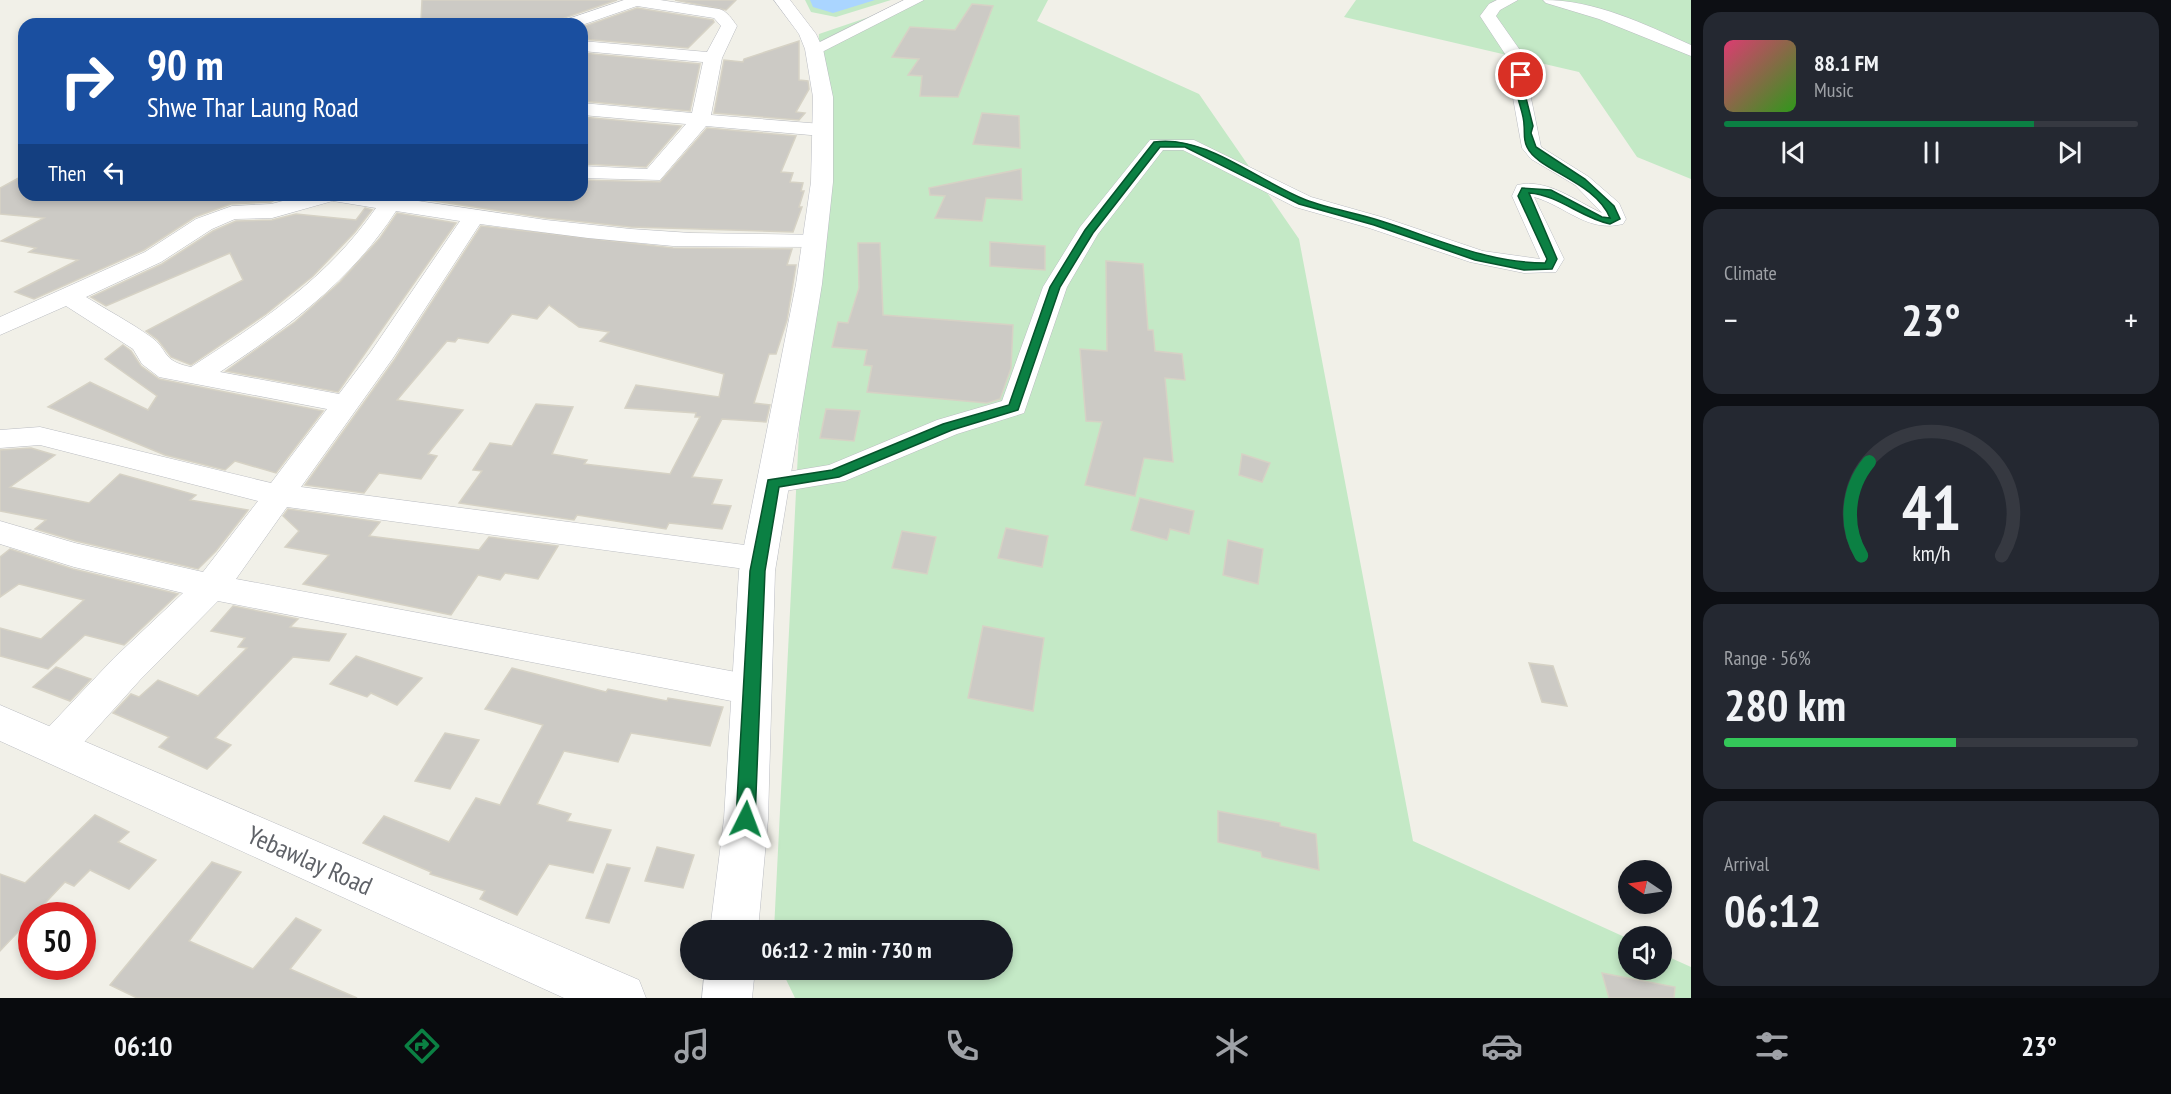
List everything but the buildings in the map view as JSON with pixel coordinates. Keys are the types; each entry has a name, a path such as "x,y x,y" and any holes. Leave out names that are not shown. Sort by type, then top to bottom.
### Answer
{"main road":[{"path":"735,920 746,819 760,559 822,182 823,98 814,49 807,34 786,10 782,0"},
{"name":"Yebawlay Road","path":"0,722 621,998"},
{"path":"727,998 729,980"}],"street":[{"path":"586,18 638,0 719,14 729,26 713,58 700,120 653,176 588,172"},
{"path":"814,49 916,0"},
{"path":"773,483 834,474 947,427 1014,407 1055,287 1088,232 1157,144 1187,144 1303,202 1377,223 1478,257 1524,266 1548,267 1552,259 1523,196 1525,190 1548,192 1599,219 1610,221 1615,219 1611,208 1589,187 1538,155 1528,141 1529,126 1522,98 1520,63 1488,16 1494,7 1510,0"},
{"path":"1551,0 1576,5 1621,21 1691,51"},
{"path":"588,47 713,58"},
{"path":"588,110 822,130"},
{"path":"0,327 153,257 204,225 232,213 272,211 308,201"},
{"path":"376,201 474,216 675,239 814,240"},
{"path":"195,376 322,288 372,234 390,203"},
{"path":"55,747 127,669 211,586 347,404 474,216"},
{"path":"67,296 144,344 152,358 169,371 347,404"},
{"path":"0,439 40,436 278,495 760,559"},
{"path":"0,532 74,555 211,586 752,690"}],"green space":[{"path":"805,0 891,0 836,17 811,12"},
{"path":"919,0 1048,0 1037,21 1199,94 1299,239 1413,841 1618,934 1618,980 1672,980 1672,958 1691,967 1691,998 795,998 786,980 1013,980 1013,920 775,920 819,34"},
{"path":"1356,0 1691,0 1691,179 1637,157 1579,72 1344,17"}],"water":[{"path":"810,0 875,0 833,13 813,7"}],"route":[{"path":"746,819 758,571 773,483 834,474 947,427 1014,407 1055,287 1088,232 1145,163 1157,144 1174,142 1187,144 1303,202 1377,223 1502,264 1548,267 1552,259 1523,196 1525,190 1548,192 1588,215 1610,221 1615,219 1611,208 1582,181 1538,155 1532,148 1528,141 1529,126 1522,98 1521,75"}]}
